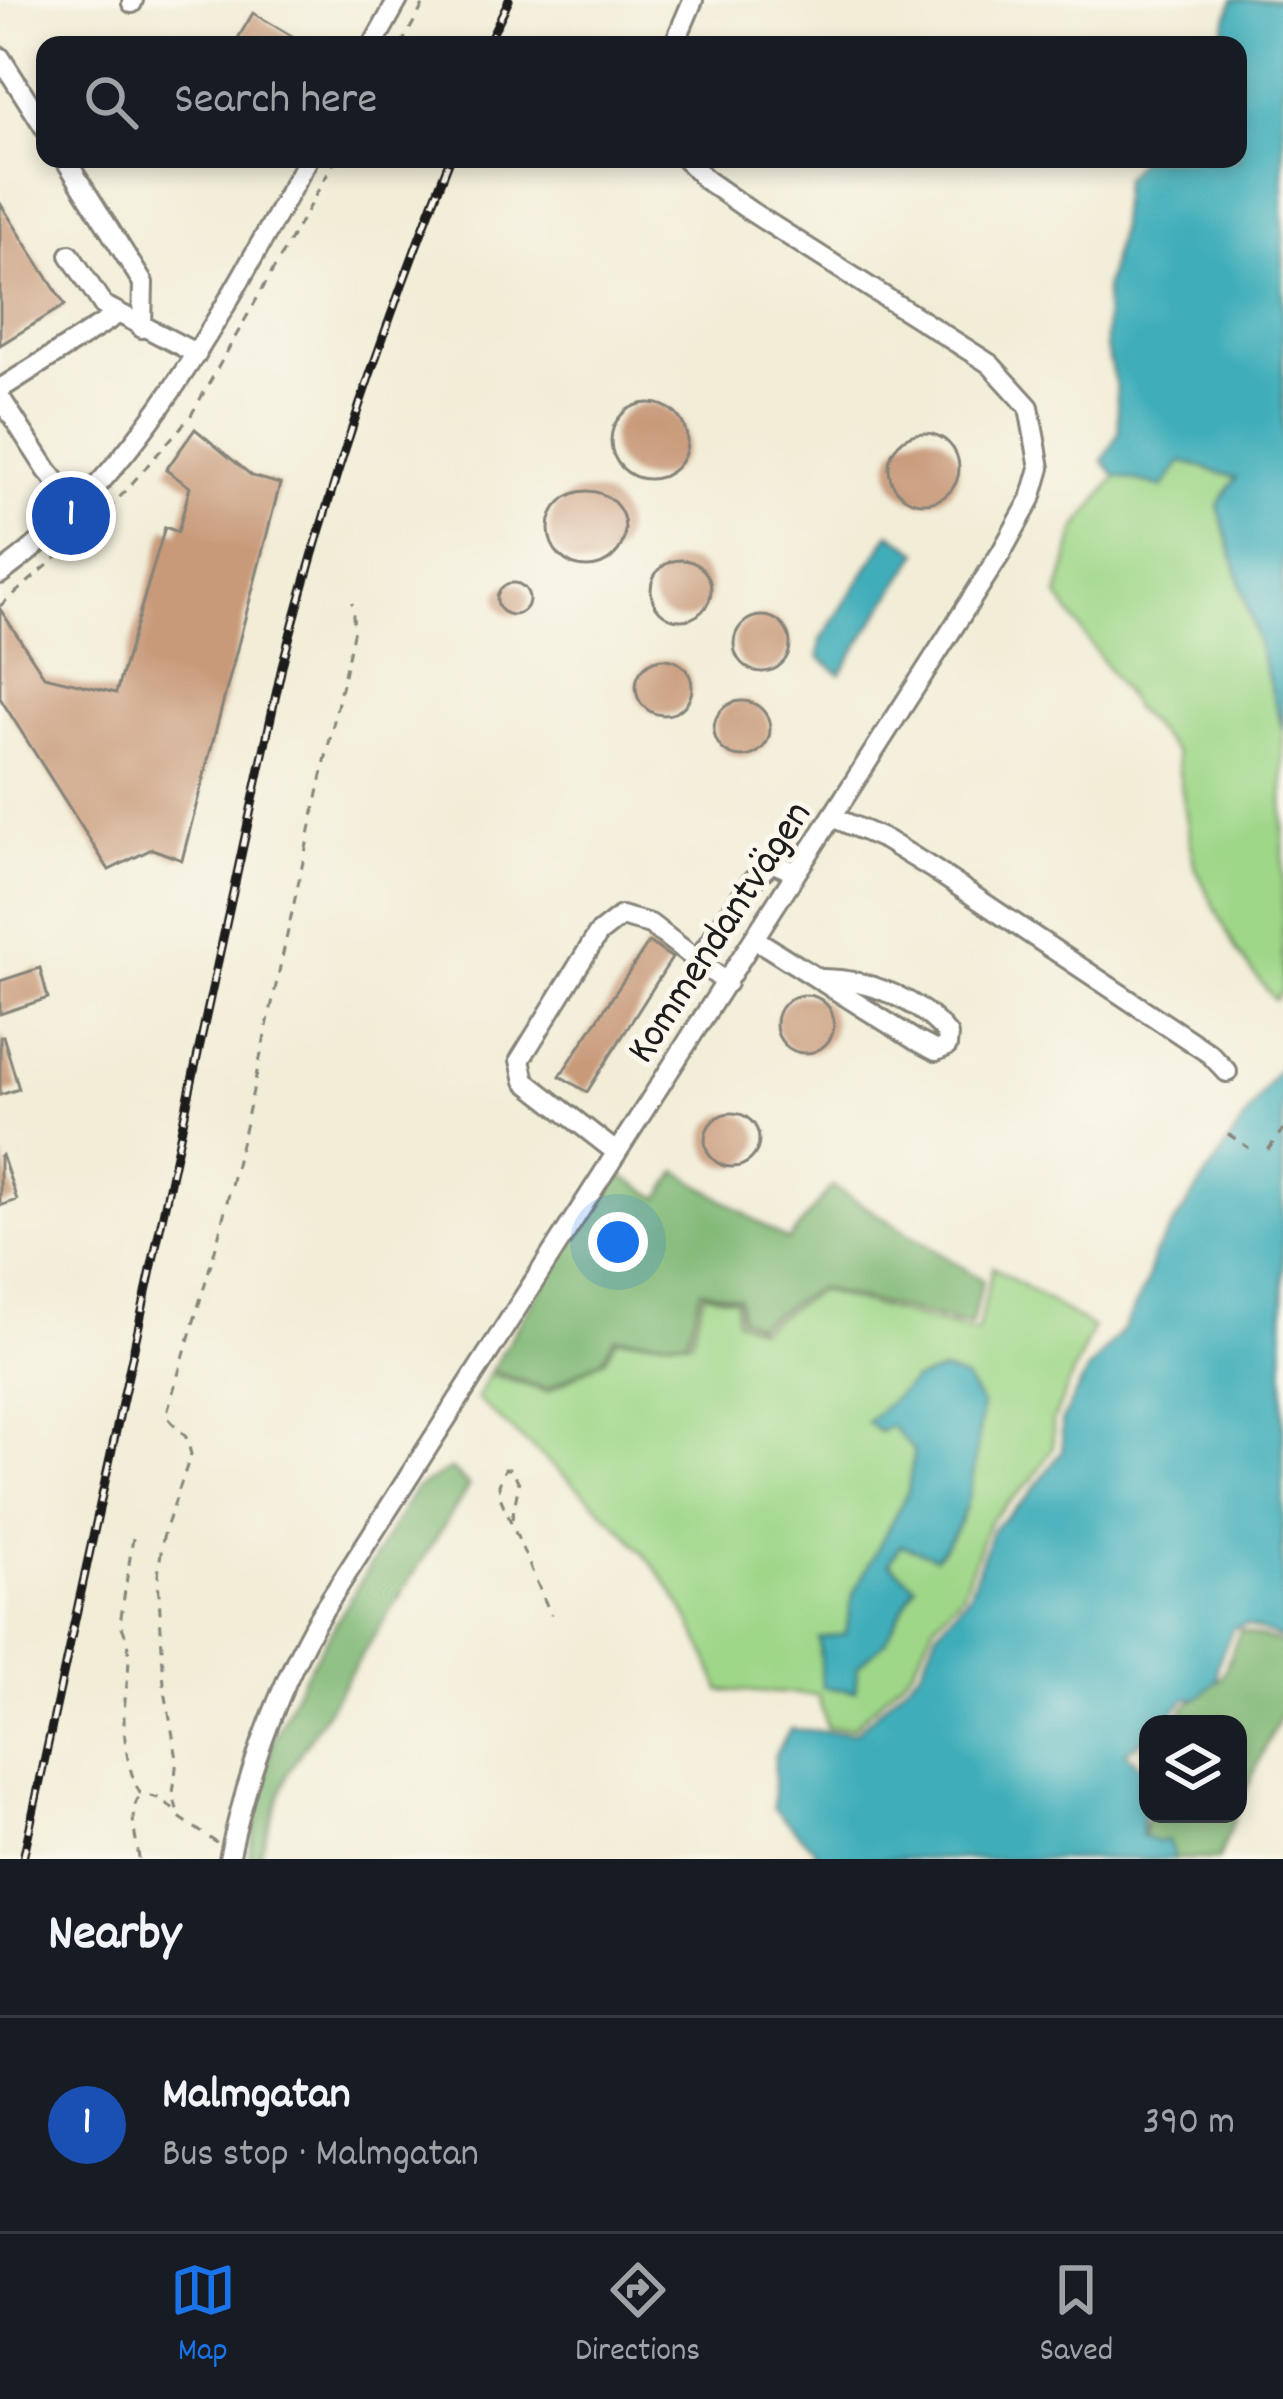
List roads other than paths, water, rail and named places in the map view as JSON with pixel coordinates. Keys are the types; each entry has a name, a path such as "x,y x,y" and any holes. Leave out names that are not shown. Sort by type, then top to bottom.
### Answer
{"street":[{"path":"678,36 693,0"},
{"path":"378,36 395,1"},
{"path":"0,58 36,114"},
{"path":"71,168 143,283 142,328"},
{"path":"0,574 79,509 127,453 197,354 303,168"},
{"name":"Kommendantvägen","path":"230,1855 278,1694 309,1634 1001,553 1031,499 1040,468 1029,407 990,364 749,212 695,168"},
{"path":"70,255 103,305 197,354"},
{"path":"79,509 47,470 0,393 118,314"},
{"path":"832,817 886,840 933,869 1210,1054 1227,1072"},
{"path":"698,959 751,882 772,862 796,873"},
{"path":"616,1152 525,1081 520,1060 598,934 621,916 650,924 727,982"},
{"path":"755,939 915,1040 937,1051 947,1046 948,1035 941,1026 902,1000 856,982 820,979"}],"water":[{"path":"1233,0 1283,0 1283,730 1218,505 1236,478 1182,461 1163,487 1116,476 1103,461 1119,432 1116,387 1106,348 1105,289 1118,235 1123,179 1132,168 1247,168 1247,36 1222,36"},
{"path":"890,533 919,552 840,674 819,657 821,640"},
{"path":"1283,1062 1283,1639 1246,1625 1233,1628 1217,1666 1217,1681 1198,1698 1187,1698 1172,1715 1139,1715 1139,1744 1126,1752 1139,1764 1141,1836 1168,1840 1175,1859 814,1859 815,1850 773,1808 775,1754 791,1729 855,1733 921,1669 937,1631 969,1594 993,1529 1028,1496 1062,1451 1062,1419 1088,1370 1124,1328 1146,1284 1154,1254"},
{"path":"943,1371 965,1379 982,1405 966,1506 949,1541 935,1557 901,1545 889,1563 915,1585 886,1641 858,1666 855,1691 822,1687 819,1638 845,1634 853,1594 908,1491 914,1451 891,1426 879,1432 867,1422 914,1380"}],"railway":[{"path":"491,36 509,0"},
{"path":"23,1859 283,662 359,408 447,168"}],"place":[{"name":"Malmgatan","path":"71,516"}]}
